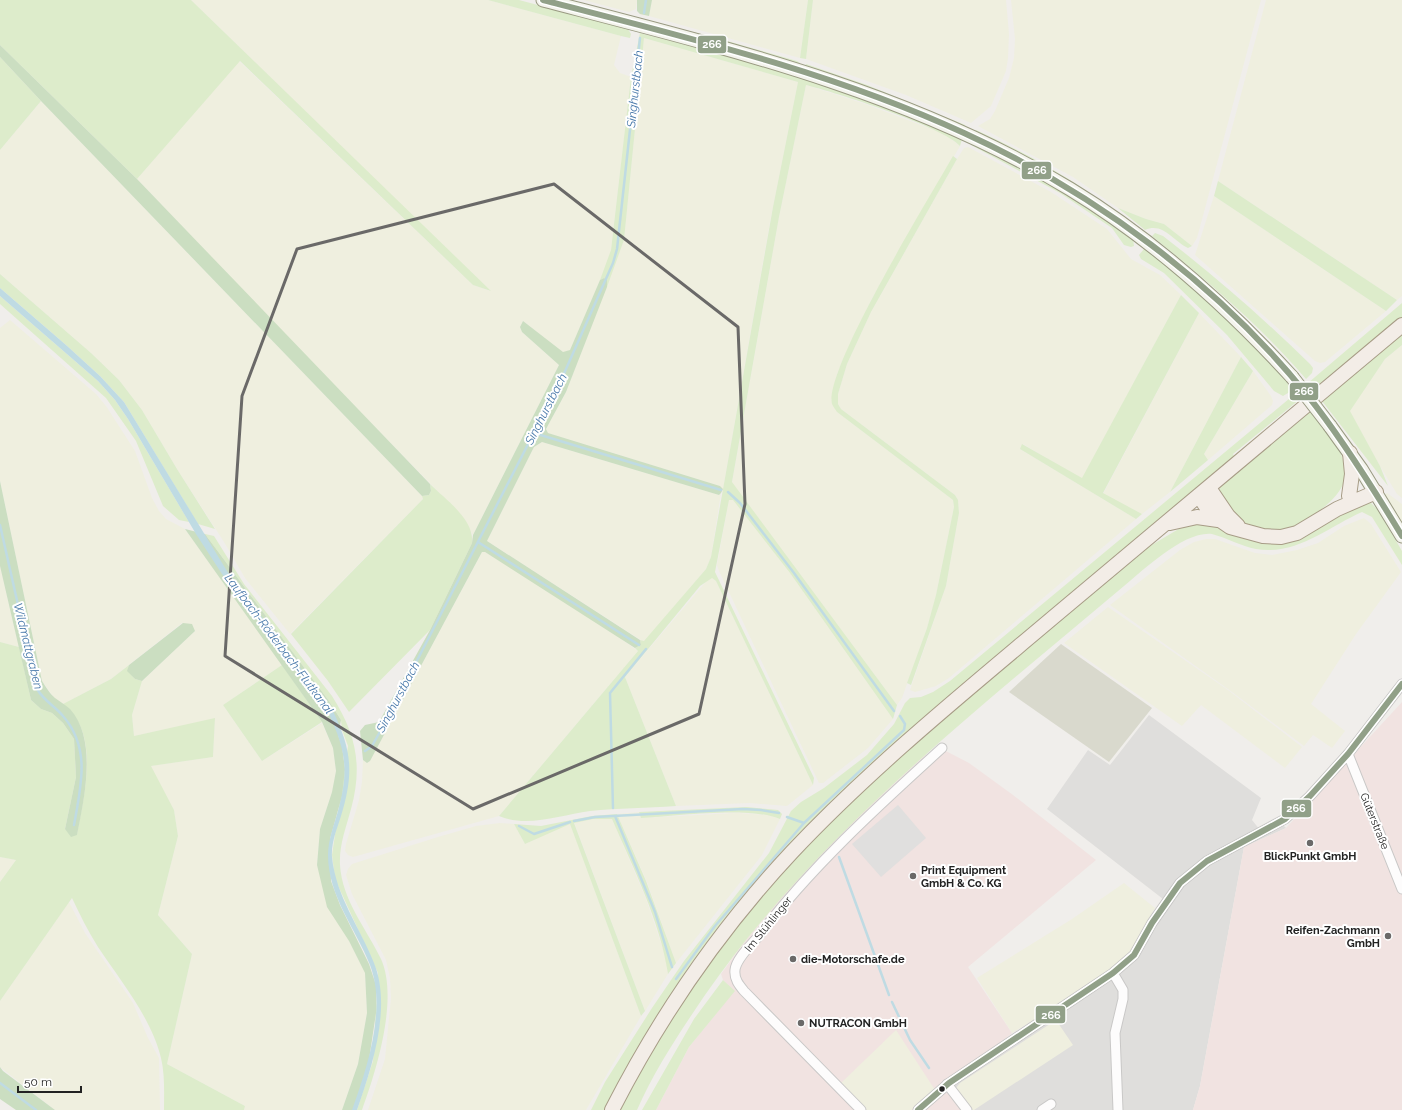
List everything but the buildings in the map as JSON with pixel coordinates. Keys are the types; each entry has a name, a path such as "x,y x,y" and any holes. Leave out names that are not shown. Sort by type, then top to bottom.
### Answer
{"main road":[{"path":"612,1110 657,1028 690,979 732,921 791,853 873,772 1030,637 1402,325"},
{"path":"1349,496 1352,474 1350,453"},
{"path":"1337,509 1349,496 1361,488 1374,489"},
{"path":"1204,492 1211,514 1218,520 1244,531 1263,536 1281,537 1297,533 1374,489"},
{"path":"1204,492 1244,531"},
{"path":"1164,525 1192,518 1218,520"}],"street":[{"path":"542,0 744,54 845,86 912,110 968,135 1014,157 1071,189 1144,239 1185,272 1229,311 1292,377 1350,453 1374,489 1402,536"},
{"path":"918,1110 948,1084 1113,973 1134,955 1152,923 1180,882 1207,861 1285,819 1310,796 1348,754 1402,684"},
{"name":"Im Stühlinger","path":"861,1110 744,991 736,980 735,969 739,960 764,929 819,866 863,819 942,748"},
{"name":"Güterstraße","path":"1348,754 1402,889"},
{"path":"1113,973 1123,990 1123,999 1115,1033 1118,1110"},
{"path":"948,1084 967,1110"},
{"path":"1042,1110 1051,1104"}],"highlighted area":[{"path":"554,184 738,327 745,504 699,714 473,809 225,656 242,396 297,249"}],"shaded area":[{"path":"1061,644 1152,708 1109,762 1009,692"},
{"path":"1402,702 1402,1110 1193,1110 1200,1086 1244,847 1286,828"},
{"path":"1149,715 1261,798 1252,820 1260,830 1278,820 1286,828 1244,847 1200,1086 1193,1110 965,1110 948,1087 1134,948 1163,899 1047,809 1088,750 1110,765"},
{"path":"940,748 969,763 1013,795 1096,860 968,967 1012,1033 948,1087 964,1110 656,1110 689,1047 734,991 723,980 721,974 742,945 788,889 837,836 924,756"},
{"path":"898,805 926,838 881,877 852,844"}],"green space":[{"path":"0,0 191,0 491,291 473,285 240,61 137,179 0,45"},
{"path":"191,0 488,0 621,36 614,65 620,73 631,77 611,250 608,262 570,350 563,353 523,321 520,327 522,332 559,365 473,535 460,514 322,373 137,179 239,61 473,285 490,291"},
{"path":"488,0 519,0 628,29 631,34 630,38 621,36"},
{"path":"584,0 637,0 636,9 629,12"},
{"path":"637,0 652,0 649,16 640,14 637,11"},
{"path":"652,0 808,0 800,58 649,16"},
{"path":"808,0 813,0 806,59 800,58"},
{"path":"813,0 1006,0 1009,34 1008,58 1006,71 991,106 971,123 906,95 806,59"},
{"path":"1011,0 1261,0 1197,238 1192,246 1164,224 1118,208 1073,177 978,126 990,119 1009,78 1014,58 1015,39"},
{"path":"1266,0 1402,0 1402,296 1397,300 1218,181"},
{"path":"640,19 713,37 800,63 799,66"},
{"path":"640,33 718,53 827,86 933,125 962,139 960,146 950,138 912,120 863,102 806,85 779,217 732,482 897,705 893,719 790,573 733,500 729,500 715,572 814,778 813,785 716,581 712,578 700,586 625,677 676,806 590,811 544,820 521,821 499,816 638,651 635,648 641,645 640,640 644,641 706,569 711,557 773,207 798,82 644,38 624,240 607,287 607,280 604,278 600,280 611,250 631,77"},
{"path":"644,38 798,82 770,222 723,489 720,486 548,433 546,429 566,392 624,240"},
{"path":"0,45 137,179 430,484 431,491 429,495 422,496 41,101 0,57"},
{"path":"0,57 41,101 0,150"},
{"path":"806,64 867,85 965,125 966,129 804,68"},
{"path":"806,85 865,104 945,134 960,146 871,300 837,374 833,394 837,412 953,500 954,507 935,600 927,628 902,698 897,705 732,483 779,217"},
{"path":"41,101 422,496 423,499 290,634 245,578 142,410 119,380 91,353 0,274 0,150"},
{"path":"976,130 1042,163 1084,189 1123,217 1142,233 974,131"},
{"path":"973,142 1062,191 1133,239 1134,246 1131,247 1124,245 1112,228 1060,193 971,145"},
{"path":"968,147 1051,192 1107,229 1131,259 1160,275 1181,295 1082,479 1023,444 1020,449 1136,519 949,678 936,686 915,692 910,690 946,586 959,513 958,500 955,495 841,409 838,404 838,394 847,364 871,312 957,159 964,148"},
{"path":"953,156 957,159 871,312 847,364 838,394 838,404 841,409 955,495 958,500 959,513 946,586 911,685 907,683 927,628 936,595 954,507 953,500 837,412 832,404 834,385 844,356 861,320 903,242"},
{"path":"1218,181 1397,300 1386,311 1214,196"},
{"path":"1214,196 1386,311 1325,362 1320,363 1315,361 1195,255"},
{"path":"1118,208 1164,224 1192,246 1188,248 1163,230 1151,228 1145,230"},
{"path":"1155,233 1163,236 1182,251 1275,330 1310,364 1313,368 1312,373 1306,379 1251,322 1212,286 1152,236"},
{"path":"1144,249 1147,249 1166,264 1220,313 1271,364 1288,382 1287,383 1293,390 1283,396 1274,391 1227,335 1164,273 1141,259 1139,255"},
{"path":"0,274 91,353 119,380 142,410 215,529 198,524 124,402 100,376 0,288"},
{"path":"604,278 607,280 607,287 566,392 546,429 548,433 720,486 723,489 719,495 542,442 534,447 487,541 640,640 641,645 635,648 485,552 482,552 370,761 367,763 363,760 360,731 365,725 379,722 430,630 472,543 473,535 559,365 522,332 520,327 523,321 563,352 570,350 600,280"},
{"path":"1181,295 1199,313 1103,493 1142,514 1136,519 1020,449 1022,444 1082,478"},
{"path":"0,296 98,381 115,400 128,419 189,522 179,520 163,506 136,441 106,398 0,304"},
{"path":"1402,303 1402,318 1313,389 1308,383"},
{"path":"1199,313 1241,357 1170,492 1142,514 1103,494"},
{"path":"10,320 96,394 106,406 135,451 152,498 159,511 166,519 185,529 282,665 223,705 262,761 322,723 333,748 336,771 332,792 320,829 317,865 349,941 365,972 367,1013 358,1064 342,1110 244,1110 245,1106 167,1064 192,954 158,915 178,836 174,810 150,766 213,757 215,719 134,736 132,715 142,681 195,631 182,623 111,679 63,704 54,698 42,681 0,481 0,328"},
{"path":"1402,333 1402,345 1385,359 1350,411 1380,466 1388,486 1322,401"},
{"path":"1402,345 1402,498 1397,494 1349,411 1385,359"},
{"path":"1241,357 1253,371 1204,454 1208,460 1170,492"},
{"path":"1253,371 1271,396 1273,401 1272,405 1208,460 1204,454"},
{"path":"1296,393 1300,399 1233,454 1234,456 831,805 627,1068 604,1110 591,1110 605,1082 652,1008 684,961 769,853 791,811 801,802 824,788 867,755 894,724 905,703 910,698 921,697 933,692 950,681"},
{"path":"1309,409 1325,431 1328,430 1341,454 1345,474 1341,488 1328,504 1310,518 1292,527 1272,530 1239,522 1219,494 1220,487 1225,480"},
{"path":"542,442 719,495 721,493 711,557 706,569 644,642 487,541 534,447"},
{"path":"0,481 42,681 53,696 70,709 79,722 84,737 87,770 83,804 77,835 71,837 65,829 76,777 74,739 63,723 52,713 41,709 31,700 0,566"},
{"path":"430,484 458,510 464,518 472,534 472,543 430,630 349,712 328,681 291,634 423,499 422,496 429,495 431,491"},
{"path":"1387,493 1402,504 1402,527 1384,495"},
{"path":"729,500 733,500 790,573 893,719 868,748 823,783 819,783 717,565"},
{"path":"1370,502 1378,510 1402,551 1402,565 1372,517 1362,512 1311,539 1285,548 1271,550 1256,549 1212,534 1189,538 1165,552 1012,680 901,777 797,880 749,936 705,995 660,1065 637,1110 618,1110 655,1042 720,945 791,861 896,758 1145,549 1187,524 1208,524 1253,540 1323,521"},
{"path":"1364,518 1371,524 1401,572 1356,634 1311,704 1345,731 1332,748 1313,735 1304,746 1232,692 1110,605 1180,550 1194,542 1206,539 1215,539 1255,553 1272,555 1297,550 1318,543 1344,526"},
{"path":"185,529 205,534 329,701 341,720 338,735 342,746 345,769 342,796 330,839 331,881 340,905 369,964 376,985 376,1013 369,1060 354,1110 342,1110 358,1064 367,1013 365,973 349,941 327,907 317,865 320,829 332,792 336,771 333,748 322,722"},
{"path":"205,534 214,536 244,584 332,696 347,724 352,737 357,764 355,793 343,837 340,865 345,890 350,902 381,959 386,975 388,994 384,1035 362,1110 357,1110 373,1061 378,973 335,879 332,855 348,746 342,730 341,720 329,701"},
{"path":"482,552 485,552 592,618 638,651 499,816 353,857 348,855 345,851 346,844 359,800 363,760 367,763 370,761"},
{"path":"0,566 19,647 0,642"},
{"path":"709,578 716,581 813,785 787,806 750,803 676,806 625,677"},
{"path":"1108,607 1228,690 1302,747 1285,768 1201,705 1182,726 1064,643"},
{"path":"183,623 192,624 195,631 142,681 135,679 127,671 129,665"},
{"path":"0,642 19,647 31,700 41,709 52,713 63,723 74,739 76,777 65,829 77,834 86,784 86,747 82,731 75,716 63,704 111,679 129,665 128,671 135,679 142,681 132,715 134,736 215,718 213,757 151,766 174,810 178,836 158,915 192,954 167,1064 245,1106 244,1110 164,1110 163,1071 157,1043 143,1014 94,941 72,898 0,1001 0,882 16,860 0,857"},
{"path":"282,665 322,722 262,761 223,705"},
{"path":"747,807 778,810 782,814 780,819 767,815 732,812 641,818 639,812"},
{"path":"639,812 641,818 737,813 769,815 780,819 762,855 676,963 647,882 617,814"},
{"path":"617,814 646,881 676,963 668,974 659,934 652,914 637,875 612,819 593,819 574,823 645,1011 641,1016 570,824 525,844 514,824 541,826 592,816"},
{"path":"593,819 612,819 646,899 666,958 668,974 645,1011 574,822"},
{"path":"500,823 514,824 525,844 570,823 641,1016 586,1110 368,1110 385,1059 391,998 390,978 386,960 352,894 346,875 348,869 352,864 438,837 476,826"},
{"path":"0,857 16,860 0,882"},
{"path":"1124,883 1155,908 1134,948 1126,957 1084,990 1012,1033 977,978 1072,919"},
{"path":"69,902 85,933 133,1003 148,1038 159,1058 160,1110 55,1110 0,1067 0,1001"},
{"path":"723,980 735,991 689,1047 656,1110 642,1110 694,1019"},
{"path":"1056,1020 1073,1045 974,1110 971,1110 957,1092 956,1088 960,1083"},
{"path":"896,1030 935,1090 912,1110 866,1110 840,1084"},
{"path":"0,1067 3,1071 55,1110 16,1110 0,1099"}],"water":[{"name":"Laufbach-Röderbach-Flutkanal","path":"0,288 100,376 124,402 227,571 333,711 344,738 349,762 348,787 333,841 332,857 334,872 343,899 374,963 379,980 381,998 378,1037 374,1056 357,1110 352,1110 364,1076 376,1019 375,982 370,965 338,898 329,870 329,844 344,784 344,761 335,727 329,714 222,574 115,400 98,381 0,296"}],"waterway":[{"name":"Singhurstbach","path":"644,13 646,0"},
{"name":"Singhurstbach","path":"365,751 372,746 386,721 562,378 613,263 617,249 640,38"},
{"path":"534,433 721,490"},
{"path":"728,492 740,503 794,573 894,711"},
{"name":"Wildmattgraben","path":"0,525 37,689 43,697 63,716 72,728 78,741 82,768 74,825"},
{"path":"478,542 639,645"},
{"path":"613,808 610,693 646,649"},
{"path":"676,979 715,926 804,823 904,730 905,724 900,716"},
{"path":"574,821 595,817 743,809 779,813"},
{"path":"615,816 655,912 672,967"},
{"path":"787,817 804,823"},
{"path":"519,826 534,834 570,822"},
{"path":"839,857 889,995"},
{"path":"892,1002 910,1040 929,1068"},
{"path":"0,1083 36,1110"}],"transit line":[{"name":"266","path":"543,0 756,57 862,91 964,133 1013,157 1107,213 1194,279 1235,316 1273,355 1308,396 1333,430 1369,482 1402,536"},
{"name":"266","path":"918,1110 949,1083 1113,973 1134,955 1152,923 1180,883 1207,861 1285,819 1310,796 1348,754 1402,684"}],"place":[{"name":"BlickPunkt GmbH","path":"1310,843"},
{"name":"Print Equipment GmbH & Co. KG","path":"913,876"},
{"name":"Reifen-Zachmann GmbH","path":"1388,936"},
{"name":"die-Motorschafe.de","path":"793,959"},
{"name":"NUTRACON GmbH","path":"801,1023"}]}
